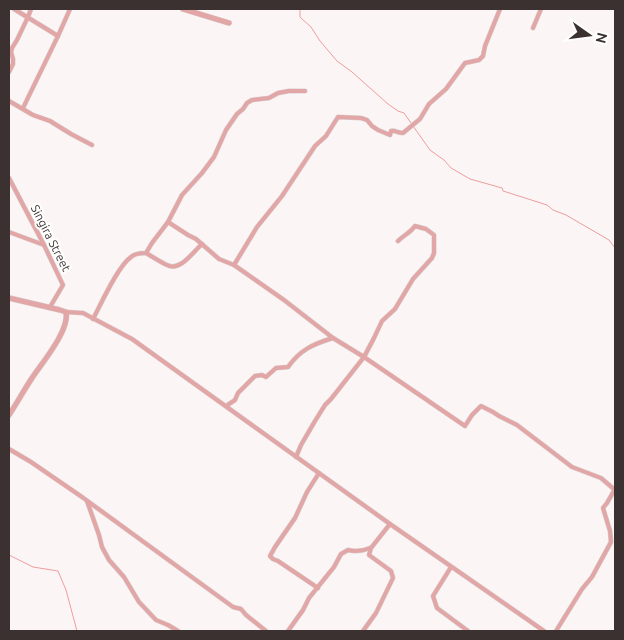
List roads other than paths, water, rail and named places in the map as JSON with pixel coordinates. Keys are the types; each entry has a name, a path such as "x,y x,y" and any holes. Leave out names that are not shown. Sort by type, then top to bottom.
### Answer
{"street":[{"path":"14,9 58,36"},
{"path":"9,72 14,64 12,48 31,9"},
{"path":"23,108 70,9"},
{"path":"183,9 229,23"},
{"path":"234,265 257,227 282,196 315,146 326,136 338,117 367,120 378,130 390,135 395,130 403,133 420,119 428,104 446,89 465,63 479,60 483,56 485,46 500,9"},
{"path":"532,28 541,9"},
{"path":"146,253 168,222 182,195 202,173 214,156 226,130 247,103 252,100 269,98 278,93 296,90 305,91"},
{"path":"9,100 33,115 50,121 92,146"},
{"name":"Singira Street","path":"9,178 63,285 50,307"},
{"path":"168,222 202,244 219,260 234,265 284,300 333,338 364,356 465,426 481,406 516,425 572,467 601,478 615,490 602,508 610,531 610,542 592,577 556,631"},
{"path":"296,457 325,405 364,356 382,321 394,309 413,279 432,258 434,235 426,228 415,226 398,241"},
{"path":"9,232 44,245"},
{"path":"93,319 121,267 130,257 146,253 168,266 176,267 202,244"},
{"path":"9,298 66,312 83,313 132,339 319,474 544,631"},
{"path":"9,415 62,333 68,317 66,312"},
{"path":"226,406 235,400 238,393 255,376 262,375 266,377 276,368 288,367 307,348 333,338"},
{"path":"9,450 31,462 87,501 233,607 241,609 266,631"},
{"path":"318,588 270,556 295,518 307,492 319,474"},
{"path":"87,501 102,547 109,560 124,577 139,602 156,620 178,631"},
{"path":"363,631 376,613 393,578 391,571 369,555 371,548 390,524"},
{"path":"288,631 309,598 334,568 341,554 348,550 371,548"},
{"path":"451,566 433,596 437,608 468,631"},
{"path":"253,631 258,625"}],"waterway":[{"path":"300,9 300,17 311,27 337,61 388,104 404,113 411,123"},
{"path":"413,126 430,150 444,160 451,168 470,179 502,188 503,191 547,205 609,240 615,248"},
{"path":"9,555 33,567 58,571 66,590 77,631"}]}
